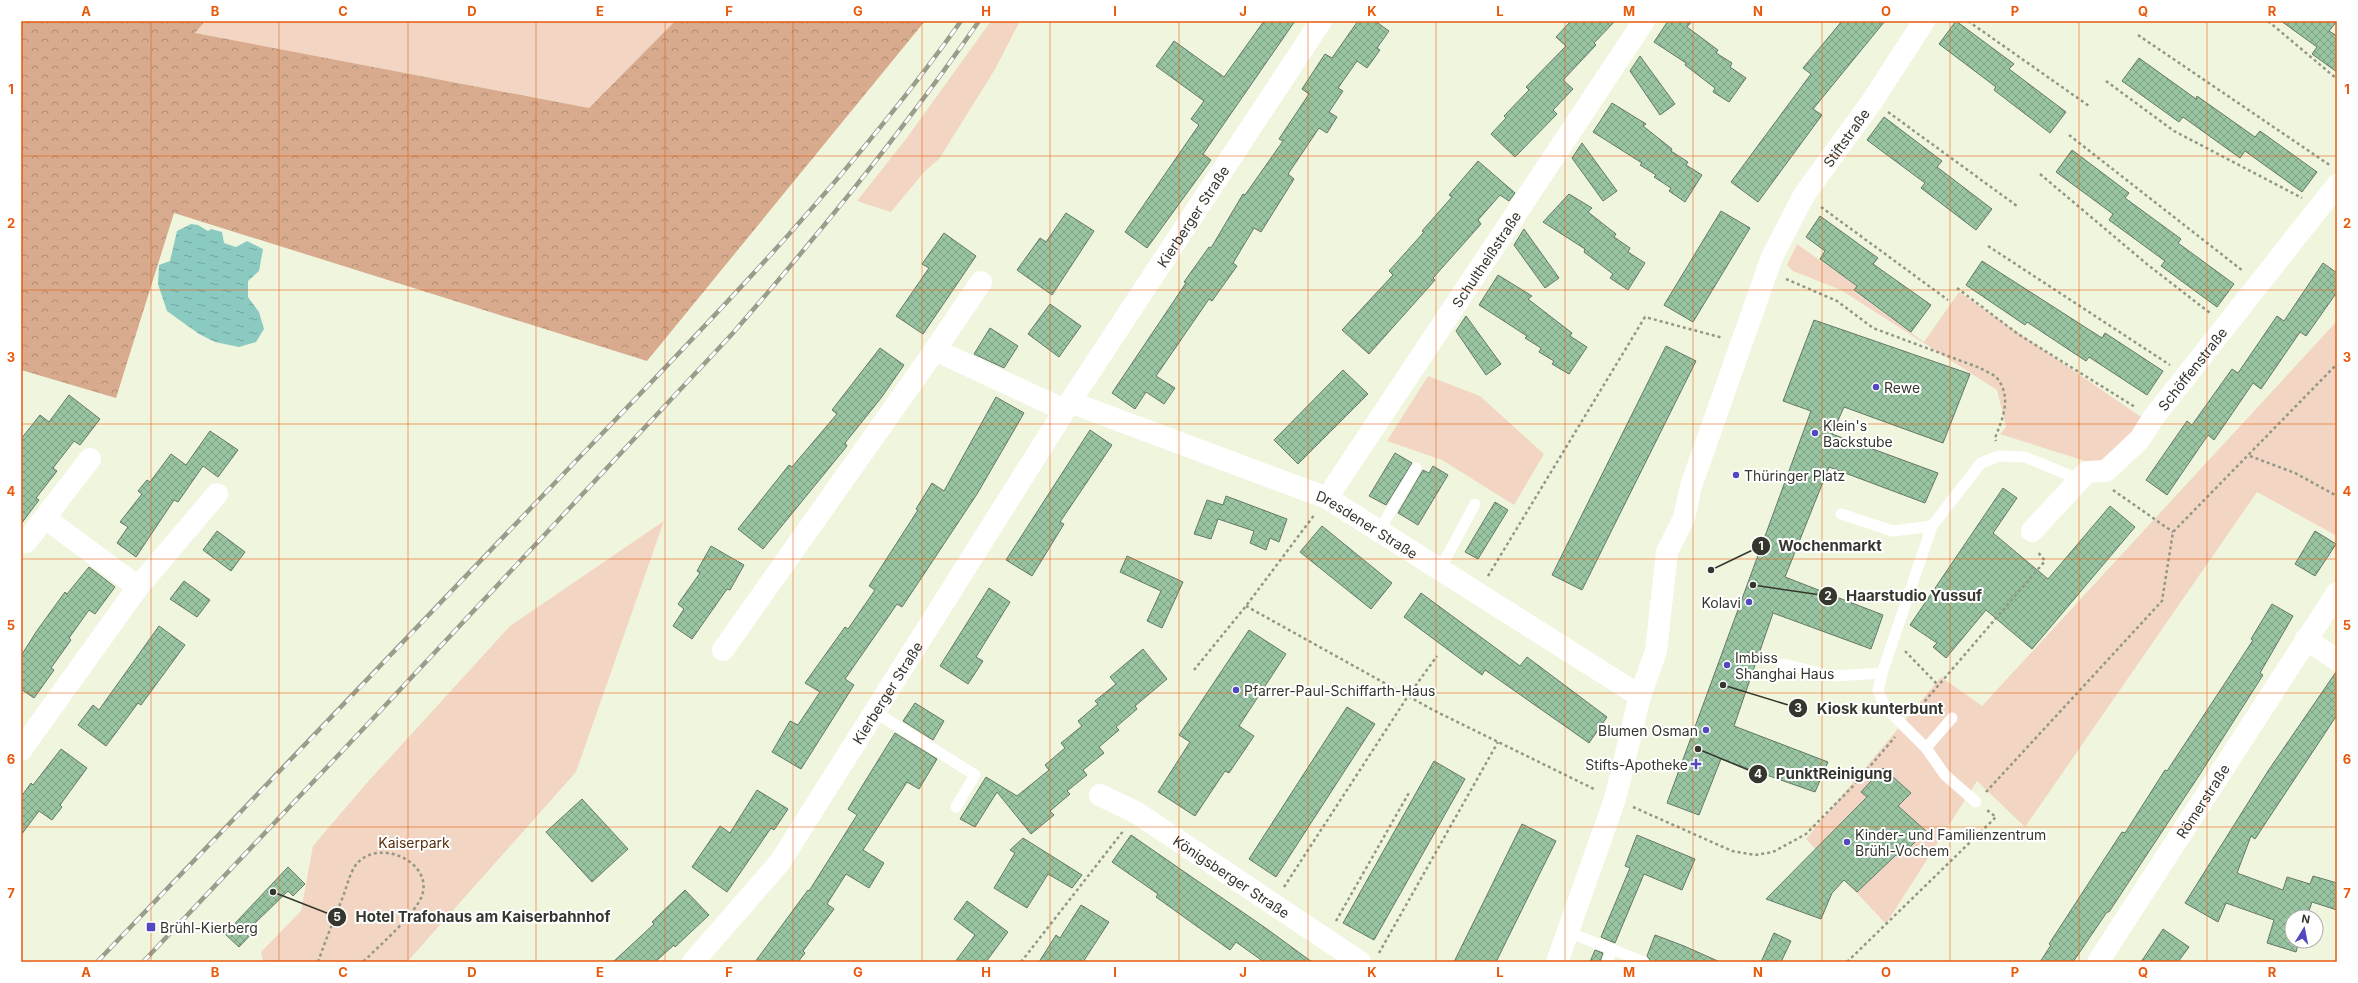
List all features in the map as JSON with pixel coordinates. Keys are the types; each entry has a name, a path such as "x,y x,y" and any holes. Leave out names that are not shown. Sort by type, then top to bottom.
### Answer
{"street":[{"name":"Kierberger Straße","path":"693,962 780,862 1067,406 1321,21"},
{"name":"Schultheißstraße","path":"1327,498 1644,21"},
{"name":"Stiftstraße","path":"1769,264 1804,195 1873,100 1924,21"},
{"name":"Schöffenstraße","path":"2084,476 2106,471 2140,439 2153,418 2337,185"},
{"path":"1557,962 1615,799 1640,696 1656,651 1667,552 1684,518 1691,486 1769,264"},
{"path":"723,650 935,350 981,282"},
{"path":"935,350 1067,406"},
{"name":"Dresdener Straße","path":"1067,406 1327,498 1640,696"},
{"path":"26,542 90,459"},
{"path":"2032,531 2084,476"},
{"path":"21,750 138,587 218,494"},
{"path":"45,518 138,587"},
{"name":"Römerstraße","path":"2098,962 2337,593"},
{"path":"2306,639 2337,660"},
{"name":"Königsberger Straße","path":"1100,795 1137,813 1326,939 1369,959"}],"lane":[{"path":"1976,802 1945,775 1926,748 1885,707 1878,691 1882,673 1932,526 1981,463 1998,456 2025,457 2084,476"},
{"path":"1379,531 1416,468"},
{"path":"1440,569 1475,504"},
{"path":"1841,514 1893,531 1932,526"},
{"path":"1783,664 1833,676 1882,673"},
{"path":"875,712 975,775 956,807"},
{"path":"1926,748 1952,718"},
{"path":"1568,932 1644,962"},
{"path":"1607,962 1612,949"}],"path":[{"path":"1968,21 2089,106"},
{"path":"2268,21 2337,79"},
{"path":"2138,35 2337,170"},
{"path":"2106,81 2174,131 2320,207"},
{"path":"1873,100 2017,206"},
{"path":"2069,135 2259,284"},
{"path":"2040,174 2148,265 2226,326"},
{"path":"1804,195 1948,300"},
{"path":"1988,246 2186,376"},
{"path":"1769,264 1837,301 1873,328 1980,368 1996,378 2004,394 2005,414 1995,438 1998,456"},
{"path":"1957,288 2018,334 2153,418"},
{"path":"1478,593 1645,317 1742,344"},
{"path":"1847,962 1996,817 1976,802 2162,601 2173,532 2250,456 2337,364"},
{"path":"2250,456 2295,473 2337,496"},
{"path":"2084,476 2173,532"},
{"path":"1194,670 1246,606 1327,498"},
{"path":"1246,606 1408,696 1498,742 1615,799 1732,851 1755,855 1773,852 1806,834 1854,784 1904,727 1938,685 2045,561 2030,542 2032,531"},
{"path":"1894,639 1938,685"},
{"path":"1273,904 1408,696 1437,656"},
{"path":"1369,959 1498,742"},
{"path":"1326,939 1410,791"},
{"path":"1021,962 1137,813"},
{"path":"318,962 356,866 375,854 389,853 402,856 420,871 423,888 419,902 363,962"}],"green space":[{"path":"21,21 205,21 195,33 589,108 675,21 925,21 647,361 174,213 116,398 21,370"},
{"path":"205,21 675,21 589,108 194,33"},
{"path":"991,21 1020,21 994,71 939,159 925,171 891,212 857,201 906,139"},
{"path":"1797,244 1856,286 1853,291 1924,342 1959,292 2144,419 2101,466 2000,434 2006,427 1997,390 1841,290 1793,271 1787,265"},
{"path":"2337,321 2337,536 2257,492 2025,827 1977,781 1886,924 1806,839 1941,677 1982,706"},
{"path":"1428,376 1480,396 1544,454 1514,505 1442,460 1387,441"},
{"name":"Kaiserpark","path":"664,521 576,772 407,962 263,962 261,952 301,911 313,846 365,785 510,626"}],"water":[{"path":"191,224 198,225 208,231 211,229 222,232 224,243 236,247 247,241 263,249 259,271 248,281 248,297 259,312 264,329 256,342 239,347 215,342 199,334 167,311 158,284 159,265 170,261 177,231"}],"building":[{"path":"1264,21 1295,21 1203,154 1211,160 1147,248 1125,232 1199,125 1191,119 1204,101 1156,66 1174,41 1224,77"},
{"path":"1358,21 1375,21 1389,31 1377,48 1380,50 1367,68 1357,61 1338,88 1343,91 1329,112 1337,117 1327,133 1319,128 1288,174 1294,179 1261,232 1254,228 1233,263 1237,266 1212,301 1209,299 1156,376 1175,388 1164,404 1146,392 1135,409 1112,393 1186,283 1184,282 1209,247 1211,248 1243,194 1245,195 1283,141 1279,139 1309,94 1302,89 1325,54 1332,58"},
{"path":"1571,21 1615,21 1594,43 1596,45 1563,80 1573,89 1553,110 1557,114 1515,157 1491,134 1506,118 1504,116 1529,90 1526,87 1566,46 1556,37"},
{"path":"1668,21 1692,21 1687,27 1718,50 1716,53 1732,63 1730,67 1746,78 1729,102 1713,92 1715,88 1685,65 1686,63 1654,42"},
{"path":"1842,21 1885,21 1813,109 1822,115 1758,202 1731,182 1811,74 1803,68"},
{"path":"1956,21 2014,64 2009,69 2066,112 2050,133 1994,90 1996,87 1939,44"},
{"path":"2281,21 2337,21 2329,31 2337,36 2337,72 2312,54 2317,47"},
{"path":"1640,56 1675,104 1660,115 1630,71"},
{"path":"2139,58 2196,99 2197,96 2255,137 2260,131 2317,172 2302,192 2245,151 2240,158 2183,117 2179,122 2122,81"},
{"path":"1612,103 1646,124 1643,126 1672,149 1671,151 1688,162 1686,165 1702,175 1685,202 1669,191 1671,188 1654,177 1656,175 1640,165 1642,163 1593,132"},
{"path":"1884,117 1942,161 1937,167 1992,209 1976,230 1921,188 1925,183 1867,140"},
{"path":"1582,143 1617,191 1603,201 1572,158"},
{"path":"2072,150 2129,193 2125,198 2181,239 2178,243 2234,284 2217,307 2161,266 2165,261 2109,220 2113,214 2056,172"},
{"path":"1478,161 1515,193 1509,201 1500,195 1478,220 1481,224 1433,278 1435,280 1369,354 1342,330 1393,275 1389,271 1424,232 1422,231 1452,197 1449,195"},
{"path":"1569,194 1592,208 1588,212 1616,234 1614,237 1630,248 1628,252 1645,263 1628,290 1610,278 1613,274 1584,252 1585,249 1543,222"},
{"path":"1721,211 1750,228 1693,322 1664,305"},
{"path":"1066,213 1094,231 1052,295 1017,270 1040,238 1046,242"},
{"path":"1820,216 1878,258 1873,264 1931,305 1911,332 1854,290 1857,286 1820,259 1825,251 1806,237"},
{"path":"1524,229 1559,278 1545,288 1514,245"},
{"path":"944,233 976,256 923,334 896,316 929,268 922,264"},
{"path":"1982,261 2102,338 2105,333 2163,371 2147,395 2089,357 2086,361 2027,322 2025,325 1966,285"},
{"path":"2323,263 2337,273 2337,292 2306,336 2300,332 2261,389 2253,383 2214,440 2208,435 2167,495 2146,480 2187,421 2192,425 2232,369 2238,373 2277,316 2284,321"},
{"path":"1498,275 1532,296 1528,299 1572,333 1570,336 1587,347 1569,374 1552,364 1554,361 1539,352 1541,348 1525,338 1527,336 1479,305"},
{"path":"1050,304 1081,326 1059,357 1028,334"},
{"path":"1466,316 1501,364 1486,375 1456,331"},
{"path":"1814,320 1970,374 1943,443 1844,407 1832,434 1938,473 1925,503 1829,467 1785,577 1883,615 1871,649 1773,613 1734,726 1828,762 1815,792 1721,759 1699,815 1667,803 1811,411 1783,401"},
{"path":"990,328 1018,346 1004,368 974,354"},
{"path":"1666,346 1696,361 1582,590 1552,575"},
{"path":"880,348 904,365 881,398 845,443 847,446 763,549 738,529 789,465 792,467 837,414 832,410"},
{"path":"1343,370 1368,394 1298,464 1274,440"},
{"path":"69,395 100,419 80,445 74,441 53,468 57,471 36,498 39,500 21,524 21,439 40,415 49,422"},
{"path":"996,397 1024,413 977,494 902,607 897,604 845,679 854,685 801,769 772,752 790,721 798,725 820,692 805,683 845,627 848,629 875,590 869,586 918,510 916,509 932,483 944,491"},
{"path":"1090,430 1112,445 1060,522 1064,524 1032,576 1006,560"},
{"path":"210,431 238,450 218,477 203,466 178,502 174,500 136,557 117,543 128,527 120,522 142,494 138,491 147,480 150,482 171,454 186,465"},
{"path":"1395,453 1412,463 1386,505 1369,496"},
{"path":"1433,466 1448,475 1418,525 1398,513 1423,470 1429,473"},
{"path":"2003,488 2017,498 1993,533 2048,579 2110,506 2135,527 2032,649 1986,610 1946,658 1933,647 1937,643 1910,625"},
{"path":"1226,496 1287,519 1279,542 1270,538 1266,550 1250,543 1254,531 1218,519 1211,539 1194,534 1207,500 1223,505"},
{"path":"1495,502 1508,510 1478,559 1465,552"},
{"path":"1322,526 1392,583 1371,609 1300,552"},
{"path":"217,531 245,552 231,571 203,550"},
{"path":"2315,531 2336,544 2315,576 2295,564"},
{"path":"711,546 744,565 730,590 727,589 692,639 673,626 684,609 678,604 700,573 697,571"},
{"path":"1127,556 1183,582 1162,628 1147,621 1161,591 1120,572"},
{"path":"89,567 115,587 95,614 89,610 69,638 71,640 51,668 54,670 34,698 21,689 21,656 36,632 65,592 67,594"},
{"path":"184,581 210,600 197,617 170,599"},
{"path":"989,588 1010,602 976,657 983,661 968,684 940,666"},
{"path":"1421,593 1520,666 1527,657 1607,717 1589,743 1485,670 1482,675 1404,617"},
{"path":"2272,604 2293,616 2260,673 2263,675 2200,774 2109,912 2107,912 2073,962 2040,962 2051,945 2049,944 2122,832 2125,833 2165,770 2167,771 2253,640 2251,639"},
{"path":"159,626 185,645 141,705 138,703 106,746 78,725 93,705 99,710"},
{"name":"Pfarrer-Paul-Schiffarth-Haus","path":"1249,630 1286,654 1239,726 1254,736 1229,773 1225,771 1195,816 1158,792 1190,742 1179,735"},
{"path":"1143,649 1167,679 1135,706 1137,709 1116,727 1119,730 1099,747 1104,753 1083,770 1087,775 1067,791 1070,794 1050,811 1054,815 1031,834 997,792 975,827 960,819 986,777 1017,796 1049,770 1045,765 1065,748 1061,743 1082,726 1078,721 1098,704 1095,701 1116,684 1110,677"},
{"path":"2336,672 2337,715 2255,839 2251,836 2237,873 2283,890 2287,877 2310,884 2313,876 2337,883 2337,910 2312,902 2310,909 2284,909 2284,948 2267,943 2274,920 2226,903 2218,922 2185,903 2268,771"},
{"path":"915,703 944,721 933,740 903,721"},
{"path":"1347,707 1375,724 1276,877 1249,859"},
{"path":"895,733 937,759 919,789 907,782 863,850 884,863 869,888 846,874 827,904 834,909 803,951 805,953 798,962 755,962 808,890 809,891 857,815 848,809"},
{"path":"61,749 87,768 60,805 62,807 52,820 39,811 21,835 21,797 31,783 33,785"},
{"path":"1434,761 1465,779 1374,940 1343,923"},
{"name":"Kinder- und Familienzentrum Brühl-Vochem","path":"1883,768 1911,793 1898,806 1926,831 1899,858 1896,855 1857,892 1844,880 1832,893 1821,919 1766,899 1867,797 1861,792"},
{"path":"757,790 788,809 774,830 771,828 727,892 692,867 720,826 730,833"},
{"path":"582,799 628,849 592,882 546,832"},
{"path":"1522,824 1556,841 1496,962 1454,962"},
{"path":"1131,835 1312,962 1264,962 1236,942 1230,950 1156,897 1158,894 1112,862"},
{"path":"1637,835 1695,859 1682,890 1644,874 1615,943 1601,937 1630,868 1625,866"},
{"path":"1023,838 1082,875 1072,888 1048,874 1027,908 994,888 1015,853 1010,850"},
{"path":"288,867 305,884 293,896 288,891 254,924 258,927 239,947 225,934"},
{"path":"685,890 709,915 675,947 674,945 655,962 613,962 654,924 652,922"},
{"path":"967,901 1008,932 986,962 955,962 975,935 954,919"},
{"path":"1081,905 1109,922 1083,962 1039,962 1056,935 1060,938"},
{"path":"2163,929 2189,947 2178,962 2141,962"},
{"path":"1774,933 1791,941 1781,962 1761,962"},
{"path":"1655,935 1720,962 1651,962 1647,956"},
{"path":"2286,949 2297,949 2296,952"},
{"path":"1595,950 1603,953 1600,962 1590,962"}],"railway":[{"path":"97,962 725,305 824,195 917,80 961,21"},
{"path":"143,962 733,333 798,257 891,141 979,21"}],"place":[{"name":"Rewe","path":"1876,387"},
{"name":"Klein's Backstube","path":"1815,433"},
{"name":"Thüringer Platz","path":"1736,475"},
{"name":"Wochenmarkt","path":"1711,570"},
{"name":"Haarstudio Yussuf","path":"1753,585"},
{"name":"Kolavi","path":"1749,602"},
{"name":"Imbiss Shanghai Haus","path":"1727,665"},
{"name":"Kiosk kunterbunt","path":"1723,685"},
{"name":"Pfarrer-Paul-Schiffarth-Haus","path":"1236,690"},
{"name":"Blumen Osman","path":"1706,730"},
{"name":"PunktReinigung","path":"1698,749"},
{"name":"Stifts-Apotheke","path":"1696,764"},
{"name":"Kinder- und Familienzentrum Brühl-Vochem","path":"1847,842"},
{"name":"Hotel Trafohaus am Kaiserbahnhof","path":"273,892"},
{"name":"Brühl-Kierberg","path":"151,927"}]}
